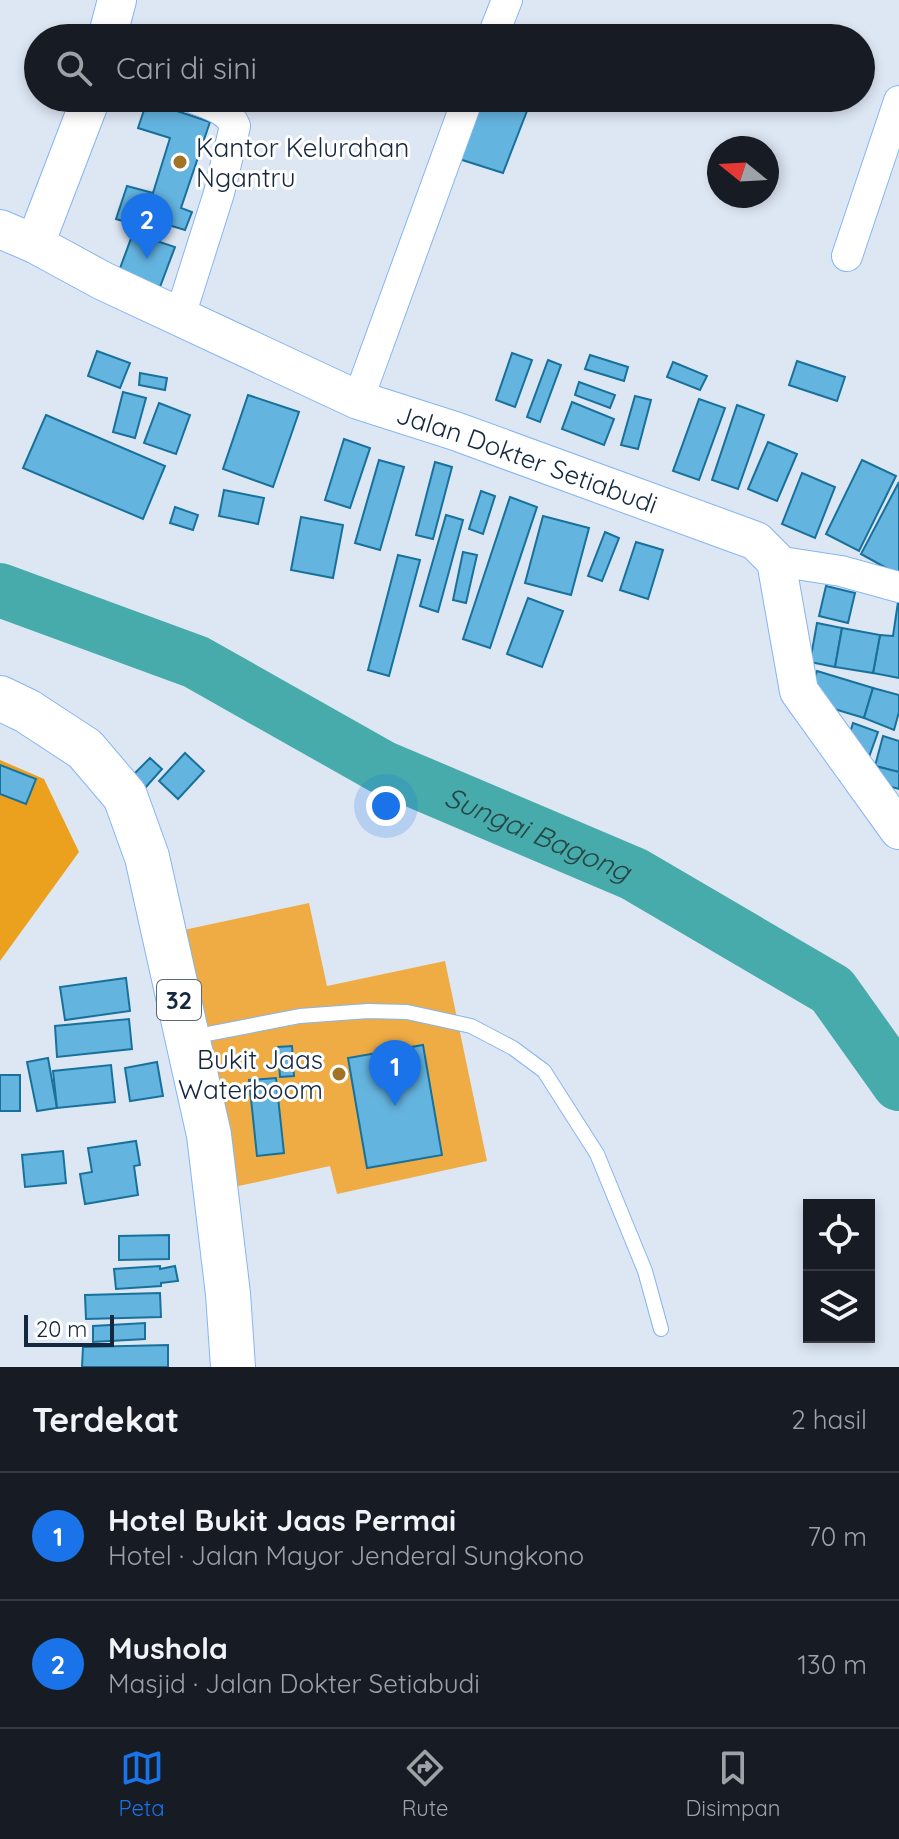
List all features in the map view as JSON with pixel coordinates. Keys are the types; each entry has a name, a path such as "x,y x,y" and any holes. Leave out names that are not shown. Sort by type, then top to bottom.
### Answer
{"highway":[{"name":"32","path":"0,698 27,711 85,749 125,796 147,857 209,1135 228,1294 233,1367"}],"street":[{"path":"111,24 117,0"},
{"path":"498,24 507,0"},
{"path":"847,256 899,101"},
{"path":"35,244 86,112"},
{"path":"180,316 219,193 235,126 232,117 224,112"},
{"path":"358,400 462,112"},
{"name":"Jalan Dokter Setiabudi","path":"0,229 103,281 358,400 455,431 756,541 776,561"},
{"path":"899,587 841,571 776,561 799,691 899,830"}],"lane":[{"path":"187,1037 300,1016 368,1011 407,1012 471,1026 513,1048 544,1071 597,1154 645,1271 661,1329"}],"shaded area":[{"path":"0,760 44,779 79,852 0,961"},
{"name":"Bukit Jaas Waterboom","path":"309,903 327,986 445,961 487,1161 337,1194 330,1166 234,1187 179,931"}],"building":[{"name":"Kantor Kelurahan Ngantru","path":"143,112 180,112 210,122 181,208 192,212 185,230 139,216 136,225 116,219 127,186 153,193 170,138 138,128"},
{"path":"474,112 527,112 503,173 456,158"},
{"path":"133,233 175,247 160,287 119,271"},
{"path":"97,351 130,363 120,388 88,376"},
{"path":"512,353 532,360 515,407 496,400"},
{"path":"590,355 628,367 624,381 585,369"},
{"path":"548,360 561,365 540,422 527,417"},
{"path":"797,361 845,377 837,401 789,385"},
{"path":"673,362 707,376 700,390 667,377"},
{"path":"140,373 167,378 165,390 139,385"},
{"path":"579,382 615,395 610,408 575,395"},
{"path":"123,392 146,398 135,438 113,432"},
{"path":"248,395 299,412 273,487 223,469"},
{"path":"635,396 651,400 638,449 621,445"},
{"path":"699,399 725,408 699,480 673,471"},
{"path":"572,402 614,419 604,445 562,429"},
{"path":"159,403 190,415 176,454 144,443"},
{"path":"737,405 764,415 738,489 712,480"},
{"path":"46,415 165,466 143,519 23,468"},
{"path":"344,439 370,448 350,508 325,500"},
{"path":"768,442 797,454 777,501 748,489"},
{"path":"379,460 404,467 380,550 355,543"},
{"path":"862,460 896,476 859,551 826,534"},
{"path":"435,462 452,467 433,539 416,535"},
{"path":"802,473 835,487 815,538 782,524"},
{"path":"899,482 899,575 861,554"},
{"path":"224,490 264,498 258,524 219,516"},
{"path":"481,491 495,496 483,534 469,529"},
{"path":"510,497 537,507 490,648 463,639"},
{"path":"175,507 198,515 193,530 170,523"},
{"path":"446,515 463,520 438,612 420,606"},
{"path":"543,516 589,528 571,595 525,583"},
{"path":"301,517 343,525 333,578 291,570"},
{"path":"605,532 619,538 602,581 588,576"},
{"path":"636,542 663,550 648,599 620,590"},
{"path":"463,552 477,555 466,603 453,600"},
{"path":"398,555 420,560 389,676 368,670"},
{"path":"826,586 855,593 848,623 819,616"},
{"path":"528,598 563,611 542,667 507,654"},
{"path":"898,602 899,678 873,673 880,635 893,636"},
{"path":"817,623 842,628 835,667 810,662"},
{"path":"842,628 880,635 873,673 835,667"},
{"path":"817,671 873,688 864,718 808,701"},
{"path":"873,688 899,695 899,712 894,730 864,718"},
{"path":"853,723 878,732 869,757 845,749"},
{"path":"883,736 899,741 899,772 875,766"},
{"path":"185,753 204,771 178,799 159,781"},
{"path":"150,758 162,769 145,788 132,776"},
{"path":"0,765 36,779 26,804 0,794"},
{"path":"875,766 899,772 899,789 871,781"},
{"path":"126,978 130,1011 65,1020 60,987"},
{"path":"129,1019 132,1049 57,1057 55,1026"},
{"path":"423,1045 442,1155 367,1168 348,1058"},
{"path":"292,1046 294,1076 280,1077 278,1047"},
{"path":"48,1058 57,1108 37,1111 27,1062"},
{"path":"157,1062 163,1096 130,1101 125,1068"},
{"path":"111,1065 115,1102 57,1108 53,1071"},
{"path":"0,1075 20,1075 20,1111 0,1111"},
{"path":"276,1078 284,1153 257,1156 249,1080"},
{"path":"136,1141 140,1165 134,1166 138,1195 85,1204 80,1174 92,1172 88,1148"},
{"path":"63,1151 66,1183 25,1187 22,1155"},
{"path":"169,1235 169,1259 119,1260 119,1236"},
{"path":"160,1266 160,1269 175,1266 178,1281 161,1283 161,1286 116,1289 114,1269"},
{"path":"160,1293 161,1317 86,1319 85,1295"},
{"path":"145,1323 145,1339 93,1342 93,1326"},
{"path":"168,1345 168,1367 82,1367 83,1347"}],"waterway":[{"name":"Sungai Bagong","path":"0,590 196,662 382,767 634,874 832,990 899,1084"}],"place":[{"name":"Kantor Kelurahan Ngantru","path":"180,162"},
{"name":"Mushola","path":"147,259"},
{"name":"Bukit Jaas Waterboom","path":"339,1074"},
{"name":"Hotel Bukit Jaas Permai","path":"395,1106"}]}
